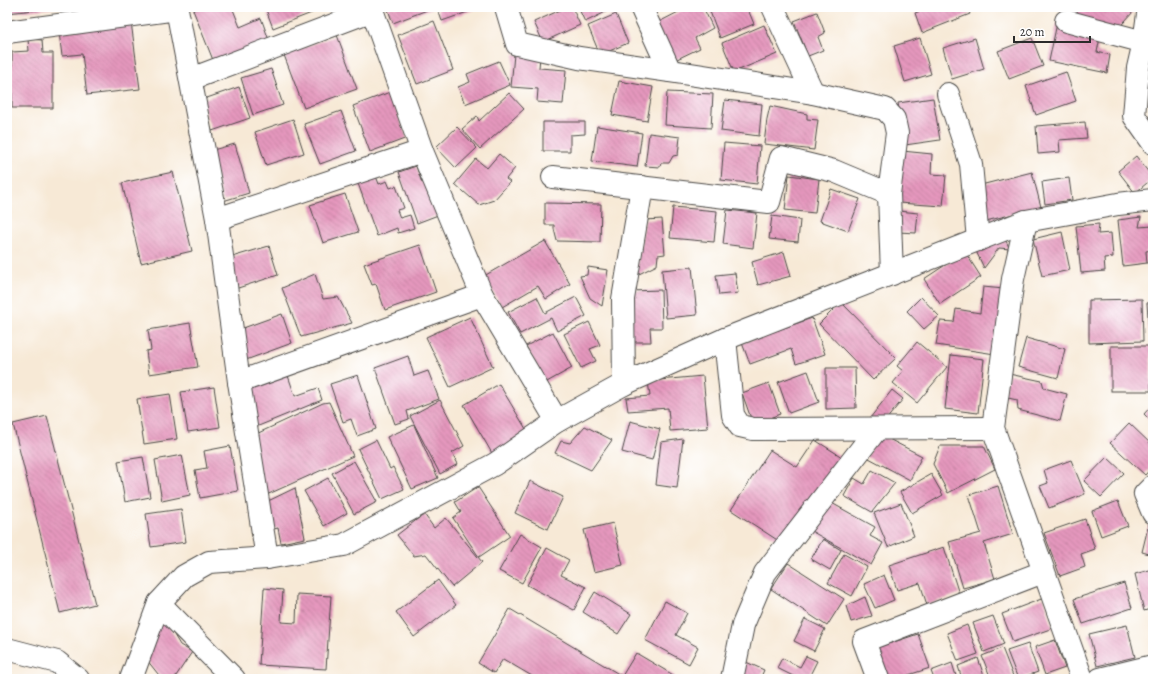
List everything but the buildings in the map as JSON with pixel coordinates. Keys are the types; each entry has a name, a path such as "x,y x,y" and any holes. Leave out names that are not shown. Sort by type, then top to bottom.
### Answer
{"street":[{"path":"506,7 517,44 579,58 813,93 885,109 894,119 897,133 889,194 892,274"},
{"path":"641,7 670,71"},
{"path":"773,7 813,93"},
{"path":"1149,7 1145,55 1134,116 1150,129"},
{"path":"7,32 178,9 217,219 239,382 267,558"},
{"path":"191,79 372,9 422,151 482,295 557,421"},
{"path":"1066,21 1145,55"},
{"path":"948,94 971,164 978,240"},
{"path":"217,219 422,151"},
{"path":"553,177 769,202 781,158 834,170 889,194"},
{"path":"624,384 623,299 642,187"},
{"path":"132,679 159,603 184,576 209,562 267,558 344,545 495,464 557,421 624,384 725,339 1026,221 1118,204 1153,200"},
{"path":"1026,221 1013,279 993,428 1082,679"},
{"path":"239,382 482,295"},
{"path":"725,339 733,415 740,426 753,429 876,430 993,428"},
{"path":"732,679 743,625 765,573 876,430"},
{"path":"1153,486 1145,494 1153,513"},
{"path":"878,679 864,641 1043,572"},
{"path":"159,603 234,679"},
{"path":"7,649 57,662 78,679"},
{"path":"1100,679 1153,666"}]}
